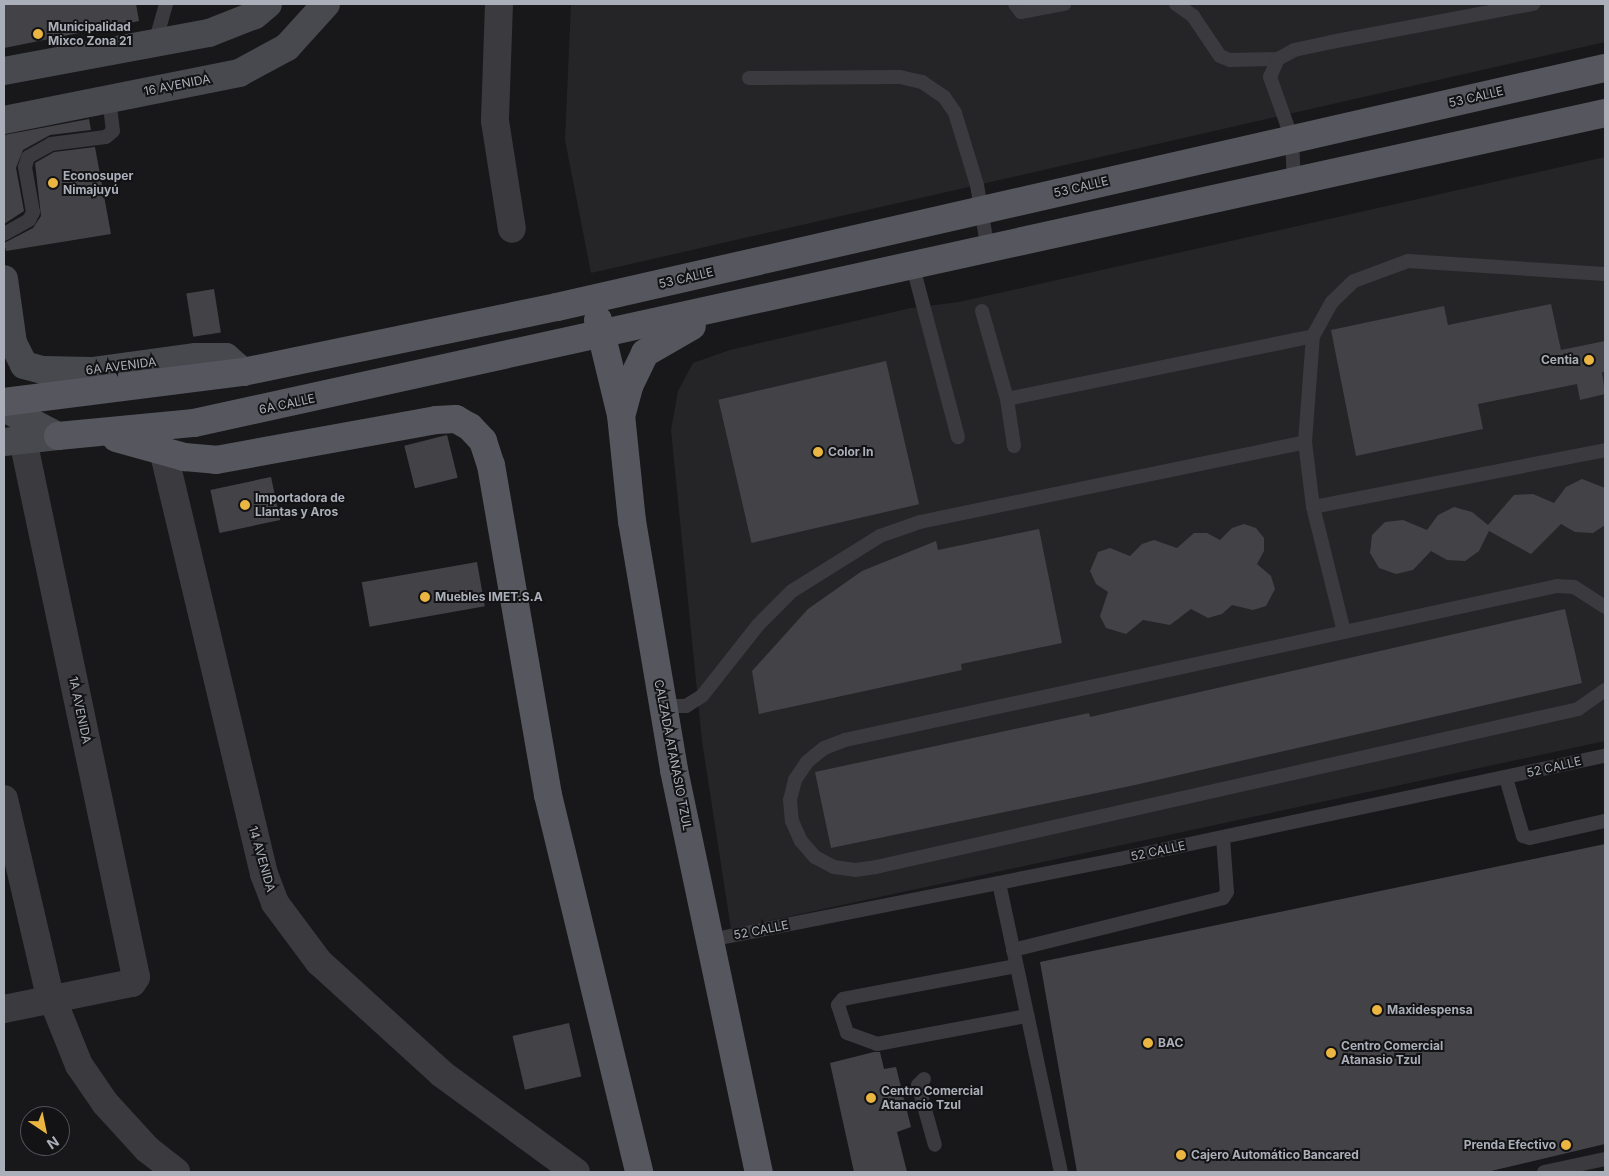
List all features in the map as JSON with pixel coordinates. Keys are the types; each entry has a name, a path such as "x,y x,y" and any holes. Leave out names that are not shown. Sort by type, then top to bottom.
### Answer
{"main road":[{"path":"4,70 209,33 255,15 268,4"},
{"name":"16 AVENIDA","path":"4,120 239,73 287,47 326,4"},
{"name":"53 CALLE","path":"243,372 557,307 1605,68"},
{"path":"605,336 1605,114"},
{"name":"6A AVENIDA","path":"4,279 13,343 24,365 43,370 92,371 196,357 226,357 243,372"},
{"name":"CALZADA ATANASIO TZUL","path":"588,300 605,336 621,415 632,522 663,706 759,1172"},
{"path":"621,415 630,384 646,353 674,333 746,304"},
{"name":"6A CALLE","path":"14,441 194,423 605,336"},
{"path":"4,402 243,372"},
{"path":"4,408 58,436"},
{"path":"90,433 216,460 436,420 456,419 470,427 482,440 491,465 548,795 639,1172"}],"street":[{"path":"499,4 495,121 512,229"},
{"name":"1A AVENIDA","path":"14,441 136,981 54,1001"},
{"name":"14 AVENIDA","path":"163,450 264,874 275,903 319,962 442,1074 576,1172"},
{"path":"4,803 54,1001 79,1065 105,1103 147,1149 176,1172"},
{"path":"4,1010 54,1001"}],"lane":[{"path":"155,43 166,4"},
{"path":"1015,4 1021,12 1064,4"},
{"path":"1176,4 1193,16 1220,56 1230,60 1278,59 1294,50 1312,46 1533,4"},
{"path":"1278,59 1270,77 1292,139 1294,183"},
{"path":"749,78 900,77 922,82 944,97 955,113 982,210 988,250"},
{"path":"4,234 29,220 32,212 25,167 28,157 51,144 106,137 113,131 110,99"},
{"path":"1344,632 1313,507 1306,442 1314,336 1332,302 1354,281 1408,261 1605,274"},
{"path":"913,267 958,436"},
{"path":"982,311 1007,399 1014,446"},
{"path":"1007,399 1314,336"},
{"path":"663,706 686,706 702,696 758,625 792,591 880,536 920,522 1306,442"},
{"path":"1313,507 1605,450"},
{"path":"1605,607 1587,593 1557,586 844,740 824,748 807,762 795,780 790,800 792,821 801,841 828,863 855,870 876,867 1578,709 1605,690"},
{"name":"52 CALLE","path":"710,940 1223,838 1605,756"},
{"path":"1506,778 1523,836 1530,838 1605,821"},
{"path":"1014,950 1223,898 1227,892 1223,838"},
{"path":"999,883 1061,1172"},
{"path":"1016,966 843,999 838,1005 847,1033 877,1044 1027,1016"},
{"path":"924,1079 918,1085 935,1145"},
{"path":"1544,1172 1605,1159"}],"shaded area":[{"path":"571,4 1605,4 1605,42 591,273 565,140"},
{"path":"1605,157 1605,741 731,929 702,741 671,430 678,391 693,363 730,350 911,308 959,302"}],"building":[{"name":"Municipalidad Mixco Zona 21","path":"4,4 136,4 139,21 4,48"},
{"path":"89,119 91,130 50,135 23,150 16,168 24,211 4,224 4,135"},
{"path":"95,147 111,234 6,251 4,243 33,228 41,216 35,163 54,152"},
{"path":"214,289 221,332 193,337 186,293"},
{"path":"1551,304 1561,350 1605,341 1605,372 1602,372 1605,394 1580,400 1577,384 1478,404 1483,429 1356,456 1331,330 1444,306 1448,325"},
{"name":"Color In","path":"886,361 919,504 751,543 718,400"},
{"path":"447,435 458,478 415,488 404,446"},
{"name":"Importadora de Llantas y Aros","path":"271,477 280,520 220,533 210,490"},
{"path":"1582,479 1605,488 1605,525 1593,533 1575,532 1561,524 1531,554 1489,531 1479,551 1465,561 1447,560 1431,551 1413,570 1396,574 1379,568 1370,553 1372,535 1385,522 1403,520 1427,530 1438,515 1454,507 1472,512 1488,525 1514,495 1533,494 1554,503 1566,487"},
{"path":"1244,524 1256,528 1264,538 1264,551 1257,564 1271,576 1275,589 1266,606 1253,610 1232,605 1222,614 1208,618 1191,609 1170,625 1143,620 1126,634 1106,628 1100,616 1108,592 1096,584 1090,571 1098,552 1110,548 1130,556 1142,544 1154,540 1177,548 1194,533 1207,533 1220,540 1232,528"},
{"path":"1039,529 1062,643 961,664 962,670 759,714 752,671 808,609 862,571 936,541 938,550"},
{"name":"Muebles IMET.S.A","path":"477,562 485,606 370,627 362,582"},
{"path":"1565,609 1582,683 1135,785 831,848 815,772 1089,713 1090,717"},
{"name":"Centro Comercial Atanasio Tzul","path":"1605,844 1605,1144 1487,1172 1077,1172 1040,962"},
{"path":"569,1023 581,1077 525,1090 512,1036"},
{"name":"Centro Comercial Atanacio Tzul","path":"880,1052 884,1069 896,1067 911,1127 897,1132 907,1172 854,1172 830,1063"}],"place":[{"name":"Municipalidad Mixco Zona 21","path":"38,34"},
{"name":"Econosuper Nimajuyú","path":"53,183"},
{"name":"Centia","path":"1589,360"},
{"name":"Color In","path":"818,452"},
{"name":"Importadora de Llantas y Aros","path":"245,505"},
{"name":"Muebles IMET.S.A","path":"425,597"},
{"name":"Maxidespensa","path":"1377,1010"},
{"name":"BAC","path":"1148,1043"},
{"name":"Centro Comercial Atanasio Tzul","path":"1331,1053"},
{"name":"Centro Comercial Atanacio Tzul","path":"871,1098"},
{"name":"Prenda Efectivo","path":"1566,1145"},
{"name":"Cajero Automático Bancared","path":"1181,1155"}]}
